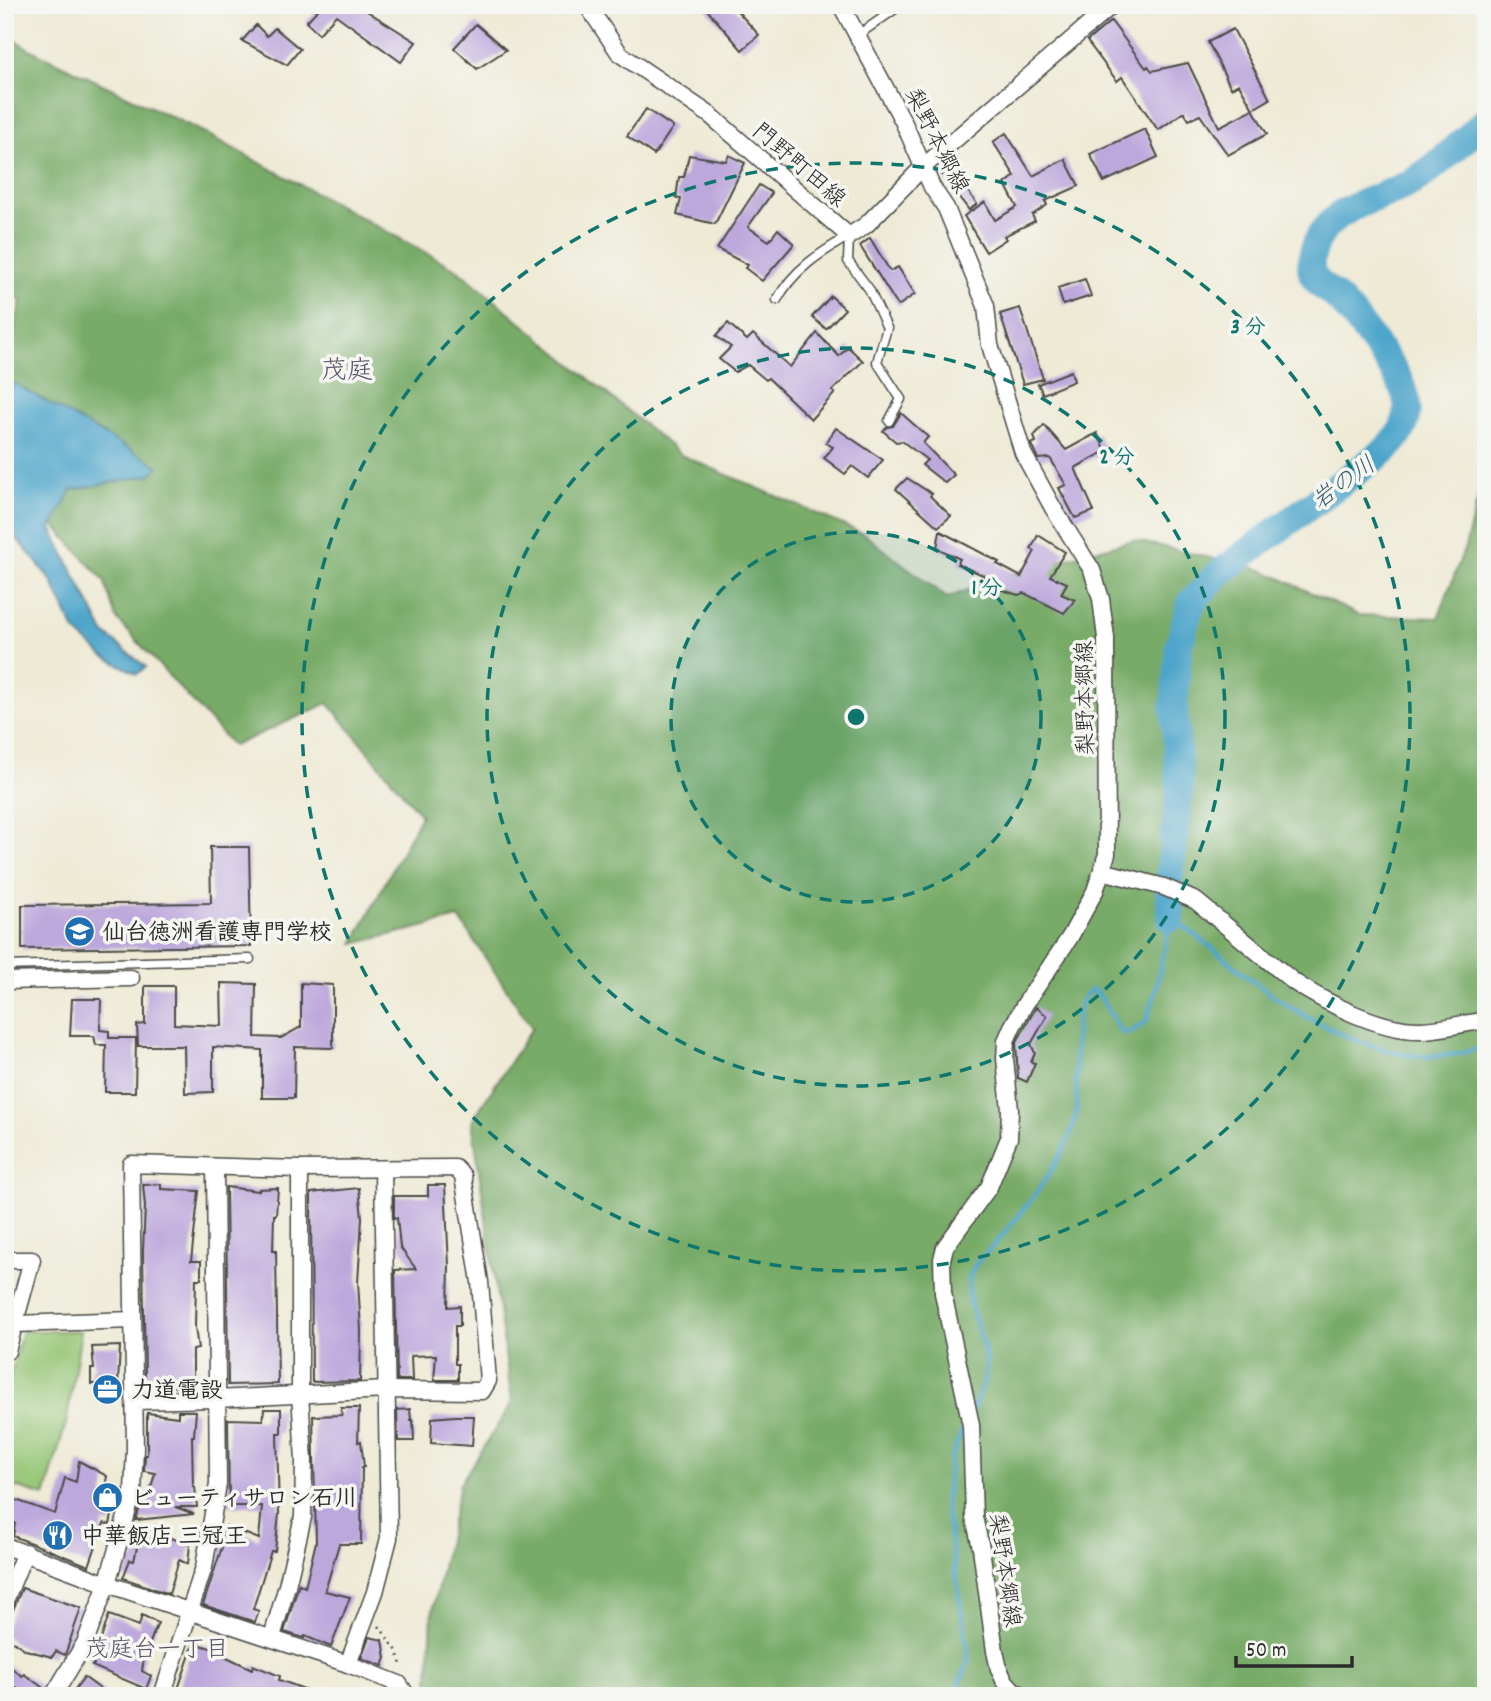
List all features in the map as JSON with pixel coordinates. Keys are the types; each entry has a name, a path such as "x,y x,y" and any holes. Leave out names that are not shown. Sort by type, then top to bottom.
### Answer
{"street":[{"name":"門野町田線","path":"587,5 620,54 710,116 849,236 866,225 923,167 1112,5"},
{"name":"梨野本郷線","path":"841,5 903,121 932,187 946,208 979,286 986,306 990,345 1023,453 1092,570 1101,599 1106,638 1108,842 1102,871 1070,937 1025,1004 1006,1041 1009,1138 989,1187 946,1247 942,1259 943,1293 972,1439 974,1517 997,1660 1004,1680 1023,1696"},
{"path":"1102,871 1157,886 1196,901 1264,960 1308,992 1363,1017 1398,1028 1418,1030 1486,1020"},
{"path":"5,981 131,978"},
{"path":"54,1696 85,1643 107,1584 133,1492 135,1401 131,1164 300,1169 455,1168 463,1176 480,1282 488,1381 482,1391 386,1390 135,1401"},
{"path":"162,1696 204,1567 218,1483 215,1167"},
{"path":"348,1664 375,1592 389,1538 383,1168"},
{"path":"272,1637 303,1517 300,1169"},
{"path":"5,1260 32,1260 8,1351 5,1351"},
{"path":"15,1324 133,1320"},
{"path":"5,1546 107,1584 348,1664 399,1684 406,1695"},
{"path":"5,1601 25,1552"}],"lane":[{"path":"858,35 901,5"},
{"path":"777,300 785,285 805,264 849,236"},
{"path":"849,236 848,261 869,289 887,328 877,362 901,399 889,421"},
{"path":"5,966 250,959"}],"path":[{"path":"367,1613 387,1634 397,1651 406,1695"}],"green space":[{"path":"5,34 33,51 201,131 458,270 681,455 864,534 947,598 1008,575 1133,540 1263,570 1358,615 1438,618 1465,547 1486,468 1486,1696 428,1696 432,1615 460,1484 512,1403 472,1121 532,1028 459,918 353,944 421,815 328,703 233,746 116,618 104,580 50,521 5,481 5,366 21,301 5,290"},
{"path":"22,1331 81,1331 67,1419 45,1496 5,1484 5,1398"}],"water":[{"path":"14,383 159,466 150,475 72,490 51,528 104,633 146,667 137,674 103,656 75,631 51,580 5,524 5,389"}],"building":[{"path":"322,5 373,5 367,11 416,42 401,62 336,15 319,34 306,22"},
{"path":"703,5 732,5 759,35 742,50"},
{"path":"1111,21 1146,68 1148,66 1152,71 1188,63 1219,127 1253,109 1267,134 1228,155 1200,115 1189,120 1184,112 1158,130 1122,77 1117,81 1087,41"},
{"path":"476,24 506,50 477,69 454,48"},
{"path":"256,25 267,36 275,28 300,49 287,65 242,41"},
{"path":"1233,29 1270,99 1253,109 1239,84 1231,88 1208,42"},
{"path":"646,109 673,127 654,155 627,136"},
{"path":"1145,129 1158,157 1104,182 1090,154"},
{"path":"1006,133 1033,176 1065,159 1079,186 1045,201 1047,205 1032,215 1035,221 1004,236 1006,239 986,252 964,216 985,202 995,220 1017,207 1005,184 1015,176 993,142"},
{"path":"689,155 726,161 729,155 745,163 715,224 677,215 681,199 676,198 679,177 684,177"},
{"path":"957,164 967,177 961,182 977,204 969,210 942,175"},
{"path":"759,185 772,193 748,227 769,241 778,229 794,244 762,281 745,268 748,265 717,249"},
{"path":"870,238 890,271 898,267 915,294 898,306 860,246"},
{"path":"1085,279 1091,296 1063,305 1058,288"},
{"path":"831,296 845,309 826,329 812,317"},
{"path":"1020,308 1043,379 1023,384 1000,314"},
{"path":"728,323 747,340 753,334 790,367 817,333 839,356 848,347 863,361 832,391 835,393 811,419 768,378 766,380 748,365 735,372 719,359 731,347 716,336"},
{"path":"1071,371 1074,381 1043,394 1038,384"},
{"path":"901,413 928,437 923,443 954,475 945,483 922,465 927,460 902,441 896,442 883,431 893,426"},
{"path":"1044,425 1066,450 1097,433 1106,451 1075,468 1094,511 1075,518 1059,488 1066,485 1050,458 1038,459 1031,444 1036,442 1034,436"},
{"path":"836,428 883,460 868,478 852,466 845,474 824,458 833,447 826,443"},
{"path":"907,478 932,494 930,496 951,516 938,527 896,489"},
{"path":"940,531 999,562 997,564 1021,577 1035,551 1031,549 1038,535 1065,552 1050,576 1067,583 1061,594 1075,600 1064,613 1024,593 1018,595 993,587 997,581 957,564 960,559 937,548"},
{"path":"210,847 249,847 251,946 22,949 22,905 211,903"},
{"path":"221,983 256,984 255,1037 281,1038 301,1027 301,983 333,985 333,1048 295,1047 294,1098 262,1098 262,1050 213,1047 213,1092 185,1093 184,1046 138,1046 137,1025 145,1024 145,986 174,986 174,1024 222,1026"},
{"path":"72,999 101,999 100,1030 109,1031 109,1038 136,1038 135,1092 105,1092 106,1045 96,1045 94,1036 70,1036"},
{"path":"1036,1007 1047,1016 1031,1044 1035,1053 1031,1062 1035,1063 1027,1082 1018,1078 1016,1043"},
{"path":"161,1184 161,1189 199,1191 191,1261 201,1261 201,1279 196,1279 195,1327 198,1349 193,1350 193,1389 145,1382 143,1185"},
{"path":"428,1185 445,1185 448,1307 460,1306 460,1326 455,1326 455,1364 458,1364 458,1380 434,1380 436,1355 411,1356 412,1380 397,1380 395,1270 416,1269 400,1247 397,1218 394,1218 394,1196 428,1196"},
{"path":"226,1187 259,1191 278,1188 273,1251 276,1251 278,1384 228,1385"},
{"path":"359,1188 362,1218 358,1282 360,1381 312,1382 311,1193"},
{"path":"120,1346 118,1384 91,1384 91,1369 94,1369 92,1347"},
{"path":"341,1408 359,1408 358,1442 361,1441 364,1467 361,1544 339,1544 325,1591 350,1597 331,1647 305,1636 304,1638 284,1632 299,1584 305,1587 316,1542 313,1416 342,1415"},
{"path":"264,1409 281,1409 281,1433 277,1433 279,1514 275,1551 271,1551 253,1609 259,1611 255,1622 203,1605 224,1541 221,1540 226,1526 259,1539 262,1506 229,1506 228,1419 263,1420"},
{"path":"410,1409 414,1441 398,1441 397,1410"},
{"path":"178,1411 196,1411 192,1436 193,1487 197,1507 175,1507 194,1514 136,1520 143,1496 148,1499 155,1473 144,1471 147,1455 147,1413 178,1417"},
{"path":"474,1416 472,1446 431,1443 432,1418"},
{"path":"79,1461 107,1476 103,1500 114,1504 110,1525 104,1523 89,1566 13,1536 15,1523 5,1521 5,1496 55,1514 65,1478 76,1482"},
{"path":"141,1529 190,1544 188,1564 179,1560 169,1594 123,1578 130,1560 134,1561"},
{"path":"22,1588 81,1608 65,1655 56,1651 52,1657 26,1650 5,1636 5,1629"},
{"path":"109,1615 139,1626 142,1615 158,1623 144,1657 142,1671 151,1676 146,1689 92,1666 94,1664 89,1661 95,1647 98,1648"},
{"path":"369,1637 383,1640 386,1658 383,1666 361,1658"},
{"path":"194,1643 217,1650 216,1652 252,1669 253,1665 280,1676 279,1680 318,1696 186,1696 177,1692"},
{"path":"5,1663 42,1687 37,1696 28,1696 5,1680"},
{"path":"84,1677 110,1696 70,1696"}],"waterway":[{"name":"岩の川","path":"1171,918 1169,882 1180,788 1174,707 1179,645 1191,603 1218,574 1383,452 1404,427 1407,414 1404,390 1390,365 1351,313 1313,275 1311,262 1316,243 1326,227 1337,217 1417,179 1486,120"},
{"path":"972,1410 980,1394 986,1371 983,1343 970,1299 972,1271 1044,1182 1065,1147 1076,1113 1076,1027 1084,997 1092,990 1098,993 1121,1032 1129,1033 1146,1022 1171,918 1286,1004 1353,1039 1400,1053 1422,1056 1462,1053 1486,1047"},
{"path":"954,1696 968,1663 968,1653 945,1504 951,1459 966,1421"}],"place":[{"name":"仙台徳洲看護専門学校","path":"79,931"},
{"name":"力道電設","path":"108,1389"},
{"name":"ビューティサロン石川","path":"108,1497"},
{"name":"中華飯店 三冠王","path":"58,1535"}],"district":[{"name":"茂庭","path":"347,369"},
{"name":"茂庭台一丁目","path":"157,1648"}]}
